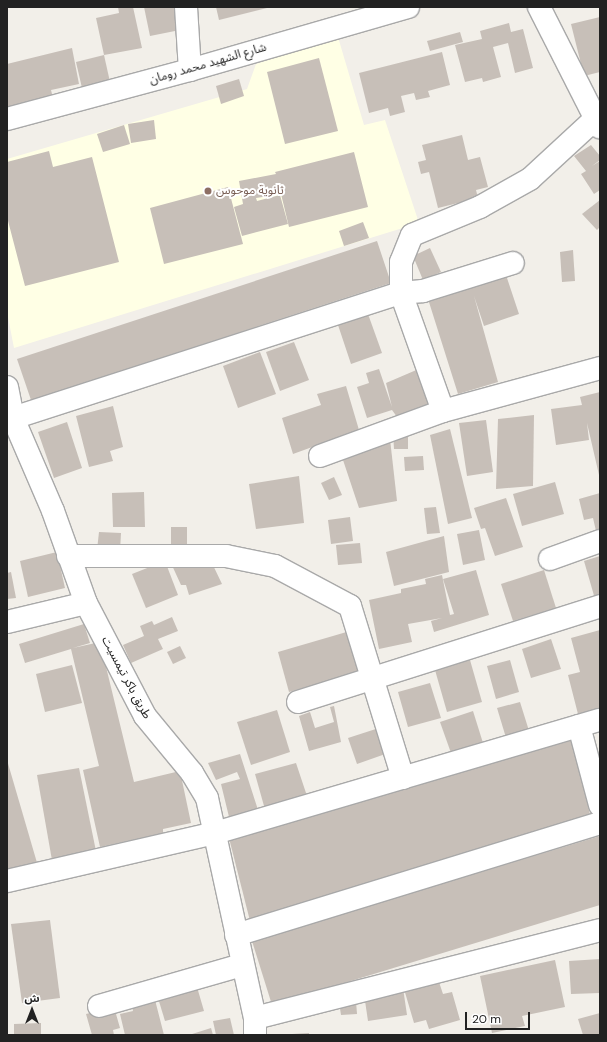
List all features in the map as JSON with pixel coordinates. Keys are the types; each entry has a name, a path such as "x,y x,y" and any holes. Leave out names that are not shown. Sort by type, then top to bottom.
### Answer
{"street":[{"path":"186,7 190,70"},
{"name":"شارع الشهيد محمد رومان","path":"7,119 190,70 408,7"},
{"path":"443,411 401,292 401,262 412,235 480,207 530,179 598,123 539,7"},
{"path":"13,418 401,292 423,291 513,263"},
{"path":"320,456 443,411 600,368"},
{"name":"طريق باكر تيمسيت","path":"7,387 13,418 52,511 86,603 145,716 192,773 207,798 255,1026"},
{"path":"550,559 600,541"},
{"path":"68,556 226,556 276,566 350,606 403,778"},
{"path":"7,622 86,603"},
{"path":"298,702 600,606"},
{"path":"7,881 215,833 600,720"},
{"path":"579,726 600,805"},
{"path":"236,935 600,823"},
{"path":"255,1026 600,930"},
{"path":"99,1006 242,965"}],"shaded area":[{"name":"ثانوية موحوس","path":"338,37 364,125 385,120 419,223 14,348 7,312 7,159 247,89 256,64"}],"building":[{"path":"118,7 133,7 142,48 104,55 96,18 119,13"},
{"path":"144,7 175,7 180,30 150,36"},
{"path":"216,7 267,7 267,8 219,20"},
{"path":"600,17 600,72 584,76 571,24"},
{"path":"509,23 511,32 523,29 533,68 515,73 508,43 493,47 501,77 483,82 482,78 465,82 455,45 482,39 480,31"},
{"path":"460,32 463,42 430,51 427,41"},
{"path":"72,48 79,84 51,90 53,98 7,110 7,64"},
{"path":"442,52 450,85 428,91 430,97 416,100 414,93 401,96 405,112 390,116 388,108 369,113 359,73"},
{"path":"104,55 110,82 82,88 76,62"},
{"path":"319,58 338,131 285,144 267,72"},
{"path":"239,79 244,96 221,104 216,86"},
{"path":"154,120 156,139 131,143 128,124"},
{"path":"124,125 130,144 103,152 97,134"},
{"path":"462,135 468,160 480,157 488,187 476,190 478,198 438,208 429,172 421,174 418,162 426,160 422,145"},
{"path":"591,145 600,156 600,160 592,166 600,161 600,190 594,194 581,174 586,171 574,156"},
{"path":"49,151 53,167 92,157 119,262 25,286 7,217 7,162"},
{"path":"354,152 368,207 289,227 281,194 256,198 257,201 280,195 288,224 242,236 234,207 243,204 239,181 276,174 275,172"},
{"path":"228,187 243,244 164,264 150,208"},
{"path":"600,200 600,227 597,230 582,214"},
{"path":"363,222 369,238 344,246 339,231"},
{"path":"377,241 391,283 31,400 17,359"},
{"path":"430,248 441,272 423,280 413,256"},
{"path":"573,250 575,281 562,282 560,252"},
{"path":"506,275 519,314 484,326 474,296 498,382 458,394 428,299"},
{"path":"368,314 382,353 351,364 338,325"},
{"path":"294,342 309,380 280,391 266,352"},
{"path":"260,352 276,394 238,408 223,366"},
{"path":"421,368 433,408 400,421 392,410 367,418 357,387 369,383 366,373 379,369 392,407 386,383"},
{"path":"346,386 359,430 293,454 282,418 321,405 317,394"},
{"path":"600,392 599,475 587,423 589,440 556,445 551,409 582,405 580,397"},
{"path":"113,406 123,447 110,451 113,461 89,467 76,416"},
{"path":"534,415 533,486 496,489 498,419"},
{"path":"486,420 493,472 467,476 459,423"},
{"path":"67,422 82,468 54,478 38,432"},
{"path":"450,429 472,518 448,524 430,435"},
{"path":"408,432 408,449 394,449 393,433"},
{"path":"390,439 397,501 359,508 343,460 378,440"},
{"path":"423,456 424,470 405,471 404,457"},
{"path":"299,476 304,523 256,529 249,484"},
{"path":"334,477 342,495 329,500 321,483"},
{"path":"555,482 564,514 522,526 513,494"},
{"path":"144,492 145,527 113,527 112,493"},
{"path":"600,493 600,530 596,531 593,518 584,520 579,499"},
{"path":"506,498 523,547 495,556 485,528 481,529 474,508"},
{"path":"436,507 440,533 427,534 424,508"},
{"path":"350,517 353,541 331,544 328,520"},
{"path":"171,527 187,527 187,549 171,549"},
{"path":"479,530 485,560 463,565 457,534"},
{"path":"99,532 121,533 120,551 97,550"},
{"path":"444,536 449,572 394,586 386,552"},
{"path":"360,543 362,563 338,565 336,545"},
{"path":"57,552 65,588 28,597 20,561"},
{"path":"600,556 600,598 595,599 584,561"},
{"path":"165,561 178,595 146,608 132,574"},
{"path":"170,561 211,561 222,584 189,595 186,585 181,585"},
{"path":"476,570 489,615 434,632 431,621 442,618 408,624 412,642 379,649 369,600 401,593 401,589 426,584 425,579 442,575 450,615 454,614 443,579"},
{"path":"544,570 556,608 513,621 501,584"},
{"path":"11,572 16,598 7,599 7,573"},
{"path":"172,617 178,631 158,639 163,649 131,663 123,645 144,636 140,626 152,621 154,625"},
{"path":"84,624 90,643 73,648 100,642 134,782 180,771 191,823 163,829 163,833 100,847 83,770 99,766 71,649 25,663 19,644"},
{"path":"600,630 600,712 579,718 568,675 580,672 571,638"},
{"path":"350,631 362,671 289,692 278,652"},
{"path":"551,639 561,669 531,678 522,649"},
{"path":"180,646 186,658 173,664 167,652"},
{"path":"470,660 482,702 447,712 435,670"},
{"path":"510,660 519,692 496,699 487,666"},
{"path":"72,665 82,703 45,712 36,674"},
{"path":"430,683 441,718 408,727 398,692"},
{"path":"520,702 530,734 507,741 497,708"},
{"path":"334,706 341,742 309,751 299,716 310,712 315,728 334,722 330,707"},
{"path":"277,710 290,752 251,765 237,722"},
{"path":"473,711 483,743 451,753 440,722"},
{"path":"382,727 391,752 357,764 348,738"},
{"path":"573,740 591,819 250,921 229,838"},
{"path":"240,754 259,813 230,821 221,784 240,779 237,772 216,780 208,763"},
{"path":"7,760 40,873 7,879"},
{"path":"296,763 309,802 266,813 255,774"},
{"path":"79,768 97,856 53,866 37,775"},
{"path":"600,836 600,905 272,1005 252,941"},
{"path":"50,920 60,998 22,1003 11,924"},
{"path":"600,959 600,993 571,994 569,961"},
{"path":"555,960 565,1007 522,1016 525,1026 492,1033 480,976"},
{"path":"438,979 443,994 452,992 460,1020 429,1029 426,1020 414,1023 404,989"},
{"path":"197,987 204,1011 165,1021 158,998"},
{"path":"403,988 407,1015 368,1021 364,994"},
{"path":"153,992 164,1035 125,1035 120,1014 133,1011 130,997"},
{"path":"356,1001 357,1014 341,1015 339,1002"},
{"path":"114,1007 120,1028 113,1030 114,1035 92,1035 86,1014"},
{"path":"600,1013 600,1035 583,1035 578,1019"},
{"path":"230,1018 234,1035 216,1035 213,1021"},
{"path":"41,1023 41,1035 14,1035 14,1024"},
{"path":"211,1028 213,1035 189,1035"},
{"path":"309,1033 309,1035 292,1034"}],"place":[{"name":"ثانوية موحوس","path":"208,191"}]}
